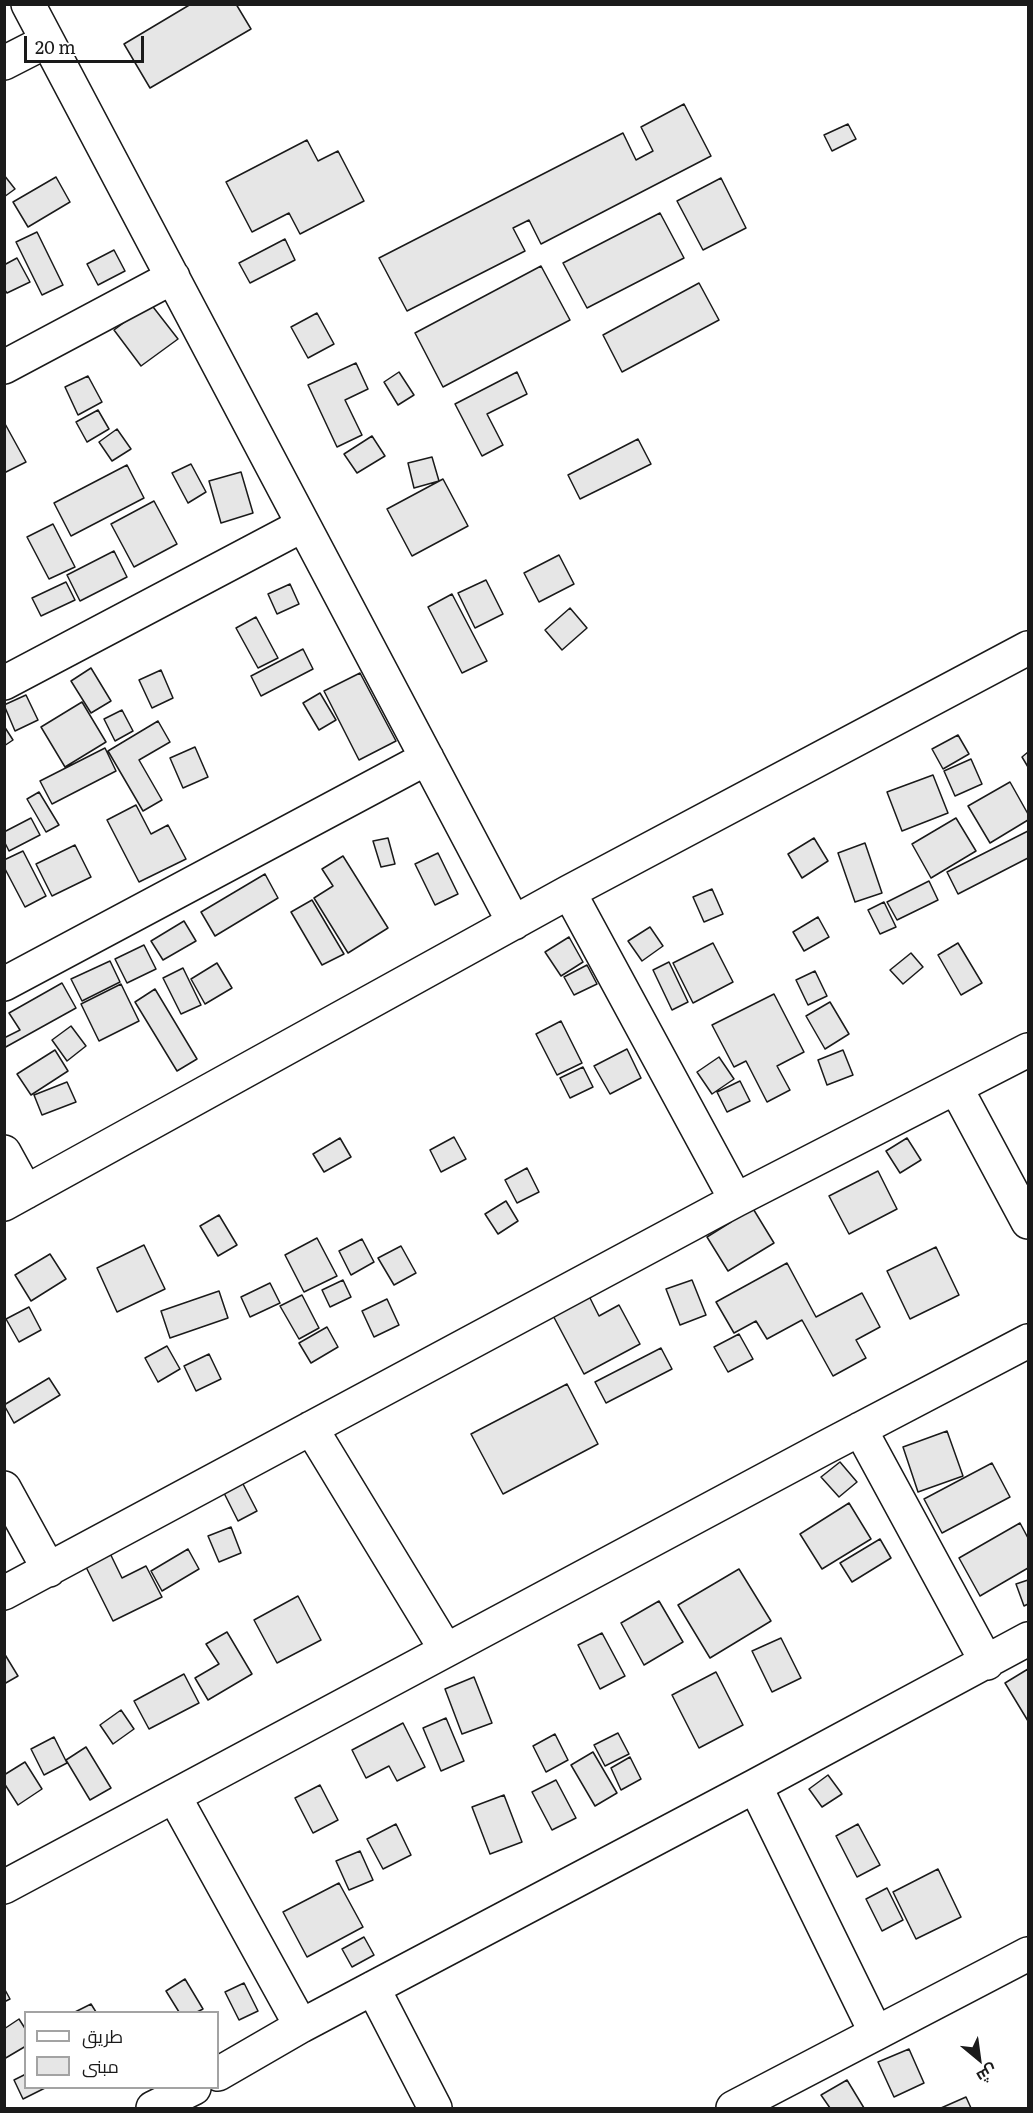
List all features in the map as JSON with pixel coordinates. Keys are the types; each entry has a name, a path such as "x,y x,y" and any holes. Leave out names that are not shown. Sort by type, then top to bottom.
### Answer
{"street":[{"path":"28,4 514,923"},
{"path":"4,63 47,41"},
{"path":"4,367 172,277"},
{"path":"4,683 303,525"},
{"path":"4,1152 15,1198 569,892 1029,648"},
{"path":"4,984 427,758"},
{"path":"569,892 736,1200"},
{"path":"4,1593 736,1200 1029,1050"},
{"path":"956,1088 1029,1222"},
{"path":"4,1887 1029,1341"},
{"path":"311,1428 446,1650"},
{"path":"860,1429 987,1663"},
{"path":"4,1488 49,1570"},
{"path":"219,2073 301,2026 1029,1639"},
{"path":"755,1786 876,2033"},
{"path":"174,1796 301,2026"},
{"path":"733,2109 1029,1954"},
{"path":"373,1988 435,2109"},
{"path":"153,2109 192,2089"}],"building":[{"path":"191,4 236,4 251,29 150,88 124,44"},
{"path":"684,104 711,156 541,244 529,220 513,228 525,251 407,311 379,258 623,133 636,160 653,151 641,127"},
{"path":"848,124 856,139 832,151 824,135"},
{"path":"307,140 318,161 338,151 364,201 300,234 289,213 252,232 226,182"},
{"path":"4,175 15,189 4,197"},
{"path":"56,177 70,202 28,227 13,202"},
{"path":"721,178 746,228 703,250 677,201"},
{"path":"660,213 684,258 587,308 563,263"},
{"path":"37,232 63,285 42,295 16,242"},
{"path":"285,239 295,260 250,283 239,263"},
{"path":"114,250 125,271 98,285 87,264"},
{"path":"17,258 30,282 7,293 4,289 4,265"},
{"path":"541,266 570,320 443,387 415,333"},
{"path":"699,283 719,320 622,372 603,335"},
{"path":"150,303 178,339 141,366 114,330"},
{"path":"317,313 334,344 308,358 291,327"},
{"path":"356,363 368,389 345,400 362,435 337,447 308,385"},
{"path":"399,372 414,395 398,405 384,382"},
{"path":"517,372 527,394 487,414 503,445 482,456 455,404"},
{"path":"88,376 102,402 78,415 65,387"},
{"path":"98,410 109,429 87,442 76,422"},
{"path":"4,422 26,462 4,473"},
{"path":"117,429 131,449 112,461 99,442"},
{"path":"372,436 385,456 357,473 344,454"},
{"path":"638,439 651,464 580,499 568,475"},
{"path":"432,457 439,481 414,488 408,463"},
{"path":"191,464 206,492 188,503 172,473"},
{"path":"127,465 144,498 71,536 54,503"},
{"path":"241,472 253,513 221,523 209,481"},
{"path":"443,479 468,526 412,556 387,509"},
{"path":"154,501 177,544 134,567 111,524"},
{"path":"53,524 75,567 49,579 27,537"},
{"path":"114,551 127,577 80,601 67,575"},
{"path":"559,555 574,584 539,602 524,573"},
{"path":"486,580 503,614 475,628 458,593"},
{"path":"66,582 75,600 41,616 32,598"},
{"path":"290,584 299,604 277,614 268,594"},
{"path":"452,594 487,661 462,673 428,607"},
{"path":"570,608 587,628 562,650 545,630"},
{"path":"256,617 278,658 258,668 236,628"},
{"path":"303,649 313,669 261,696 251,676"},
{"path":"91,668 111,701 91,713 71,681"},
{"path":"161,670 173,698 152,708 139,680"},
{"path":"360,673 396,741 359,760 324,691"},
{"path":"320,693 336,720 319,730 303,703"},
{"path":"26,695 38,720 15,731 4,705"},
{"path":"82,702 106,742 65,767 41,727"},
{"path":"122,710 133,731 115,741 104,719"},
{"path":"158,721 170,742 139,760 162,800 143,811 108,751"},
{"path":"4,726 13,740 4,746"},
{"path":"958,735 969,754 943,769 932,749"},
{"path":"195,747 208,777 183,788 170,758"},
{"path":"105,748 116,771 52,804 40,781"},
{"path":"1028,752 1028,767 1022,757"},
{"path":"971,759 982,784 955,796 944,771"},
{"path":"933,775 948,813 902,831 887,792"},
{"path":"1010,782 1028,814 1028,820 990,843 968,806"},
{"path":"39,792 59,825 46,832 27,799"},
{"path":"136,805 151,834 168,825 186,859 139,882 107,820"},
{"path":"31,818 40,835 9,851 4,841 4,832"},
{"path":"956,818 976,851 931,878 912,844"},
{"path":"1028,831 1028,858 958,894 947,872"},
{"path":"388,838 395,864 381,867 373,841"},
{"path":"814,838 828,861 802,878 788,854"},
{"path":"865,843 882,893 855,902 838,853"},
{"path":"75,845 91,877 52,896 36,864"},
{"path":"23,851 46,896 25,907 4,867 4,860"},
{"path":"438,853 458,894 435,905 415,864"},
{"path":"343,856 388,928 348,953 314,898 333,886 322,869"},
{"path":"265,874 278,898 215,936 201,912"},
{"path":"929,881 938,900 897,920 887,902"},
{"path":"712,889 723,914 704,922 693,897"},
{"path":"312,900 344,954 322,965 291,912"},
{"path":"884,902 896,927 880,934 868,910"},
{"path":"818,917 829,937 804,951 793,932"},
{"path":"184,921 196,941 163,960 151,941"},
{"path":"650,927 663,946 642,961 628,941"},
{"path":"569,937 583,962 561,976 545,952"},
{"path":"713,943 733,982 693,1003 673,963"},
{"path":"958,943 982,983 961,995 938,955"},
{"path":"144,945 156,969 127,983 115,959"},
{"path":"911,953 923,967 903,984 890,970"},
{"path":"110,961 120,982 82,1001 71,979"},
{"path":"669,962 688,1002 672,1010 653,970"},
{"path":"217,963 232,988 205,1004 191,979"},
{"path":"587,965 597,984 574,995 564,977"},
{"path":"183,968 201,1005 181,1014 163,978"},
{"path":"815,971 827,996 808,1005 796,980"},
{"path":"62,983 76,1008 4,1048 4,1038 20,1030 9,1013"},
{"path":"121,984 139,1021 99,1041 81,1004"},
{"path":"155,989 197,1059 177,1071 135,1002"},
{"path":"774,994 804,1052 777,1066 790,1090 767,1102 746,1061 734,1067 712,1025"},
{"path":"830,1002 849,1034 825,1049 806,1016"},
{"path":"561,1021 582,1063 557,1075 536,1034"},
{"path":"71,1026 86,1046 67,1061 52,1040"},
{"path":"627,1049 641,1078 610,1094 594,1066"},
{"path":"55,1050 68,1071 31,1095 17,1074"},
{"path":"843,1050 853,1075 827,1085 818,1060"},
{"path":"719,1057 734,1079 712,1094 697,1072"},
{"path":"583,1067 593,1087 570,1098 560,1078"},
{"path":"740,1081 750,1101 727,1112 717,1092"},
{"path":"67,1082 76,1102 42,1115 34,1095"},
{"path":"454,1137 466,1159 441,1172 430,1150"},
{"path":"340,1138 351,1157 324,1172 313,1154"},
{"path":"907,1138 921,1160 900,1173 886,1151"},
{"path":"527,1168 539,1192 517,1203 505,1180"},
{"path":"878,1171 897,1209 849,1234 829,1196"},
{"path":"738,1184 774,1243 728,1271 707,1237 731,1222 716,1198"},
{"path":"506,1201 518,1221 498,1234 485,1214"},
{"path":"219,1215 237,1245 218,1256 200,1226"},
{"path":"317,1238 337,1276 304,1292 285,1255"},
{"path":"362,1239 374,1262 351,1275 339,1251"},
{"path":"144,1245 165,1289 117,1312 97,1268"},
{"path":"401,1246 416,1273 394,1285 378,1258"},
{"path":"936,1247 959,1295 910,1319 887,1271"},
{"path":"50,1254 66,1279 31,1301 15,1275"},
{"path":"787,1263 816,1317 862,1293 880,1327 856,1340 866,1358 833,1376 802,1320 767,1339 756,1321 734,1333 716,1302"},
{"path":"343,1280 351,1297 330,1307 322,1290"},
{"path":"692,1280 706,1315 680,1325 666,1289"},
{"path":"270,1283 280,1303 250,1317 241,1297"},
{"path":"585,1288 599,1316 619,1305 640,1344 584,1374 549,1308"},
{"path":"219,1291 228,1318 170,1338 161,1311"},
{"path":"302,1295 319,1328 299,1339 280,1306"},
{"path":"387,1299 399,1325 374,1337 362,1311"},
{"path":"29,1307 41,1330 19,1342 6,1319"},
{"path":"327,1327 338,1347 311,1363 299,1343"},
{"path":"739,1334 753,1359 728,1372 714,1347"},
{"path":"167,1346 180,1369 158,1382 145,1358"},
{"path":"661,1348 672,1369 606,1403 595,1382"},
{"path":"209,1354 221,1379 196,1391 184,1366"},
{"path":"49,1378 60,1395 14,1423 4,1405"},
{"path":"567,1384 598,1444 503,1494 471,1434"},
{"path":"947,1431 963,1476 918,1492 903,1447"},
{"path":"840,1462 857,1482 839,1497 821,1477"},
{"path":"992,1463 1010,1497 942,1533 924,1499"},
{"path":"242,1482 257,1511 238,1521 223,1491"},
{"path":"849,1503 871,1539 822,1569 800,1534"},
{"path":"1020,1523 1028,1538 1028,1568 980,1596 959,1558"},
{"path":"231,1527 241,1553 219,1562 208,1536"},
{"path":"880,1539 891,1558 852,1582 840,1563"},
{"path":"105,1543 122,1578 146,1566 162,1597 113,1621 80,1555"},
{"path":"188,1549 199,1569 162,1591 151,1571"},
{"path":"739,1569 771,1621 710,1658 678,1605"},
{"path":"1028,1580 1028,1604 1024,1606 1016,1584"},
{"path":"298,1596 321,1640 277,1663 254,1620"},
{"path":"659,1601 683,1642 644,1665 621,1623"},
{"path":"227,1632 252,1674 208,1700 195,1678 219,1664 206,1644"},
{"path":"602,1633 625,1676 600,1689 578,1645"},
{"path":"781,1638 801,1678 772,1692 752,1651"},
{"path":"4,1653 18,1676 4,1684"},
{"path":"1028,1669 1028,1721 1005,1683"},
{"path":"716,1672 743,1725 699,1748 672,1695"},
{"path":"184,1674 199,1703 149,1729 134,1701"},
{"path":"474,1677 492,1723 462,1734 445,1689"},
{"path":"121,1710 134,1729 113,1744 100,1725"},
{"path":"446,1718 464,1761 441,1771 423,1728"},
{"path":"403,1723 425,1767 397,1781 389,1766 366,1778 352,1750"},
{"path":"618,1733 629,1754 605,1766 594,1745"},
{"path":"555,1734 568,1760 546,1772 533,1746"},
{"path":"54,1737 67,1763 44,1775 31,1749"},
{"path":"86,1747 111,1788 90,1800 66,1760"},
{"path":"593,1752 617,1793 595,1806 571,1765"},
{"path":"630,1757 641,1779 621,1790 611,1768"},
{"path":"25,1762 42,1789 18,1805 4,1783 4,1775"},
{"path":"828,1775 842,1794 822,1807 809,1789"},
{"path":"556,1780 576,1818 552,1830 532,1792"},
{"path":"320,1785 338,1820 313,1833 295,1798"},
{"path":"504,1795 522,1842 490,1854 472,1807"},
{"path":"396,1824 411,1855 383,1869 367,1839"},
{"path":"858,1824 880,1865 857,1877 836,1836"},
{"path":"360,1851 373,1880 349,1890 336,1861"},
{"path":"938,1869 961,1917 916,1939 893,1892"},
{"path":"339,1883 363,1927 307,1957 283,1912"},
{"path":"887,1888 903,1920 882,1931 866,1899"},
{"path":"364,1937 374,1955 352,1967 342,1949"},
{"path":"185,1979 203,2009 178,2011 166,1991"},
{"path":"244,1983 258,2011 239,2020 225,1992"},
{"path":"4,1988 10,1999 4,2002"},
{"path":"91,2004 95,2011 77,2011"},
{"path":"19,2019 24,2027 24,2047 4,2059 4,2029"},
{"path":"909,2049 924,2083 894,2097 878,2062"},
{"path":"24,2075 24,2089 43,2089 23,2099 14,2080"},
{"path":"847,2080 864,2108 830,2108 821,2095"},
{"path":"966,2097 971,2108 941,2108"}]}
